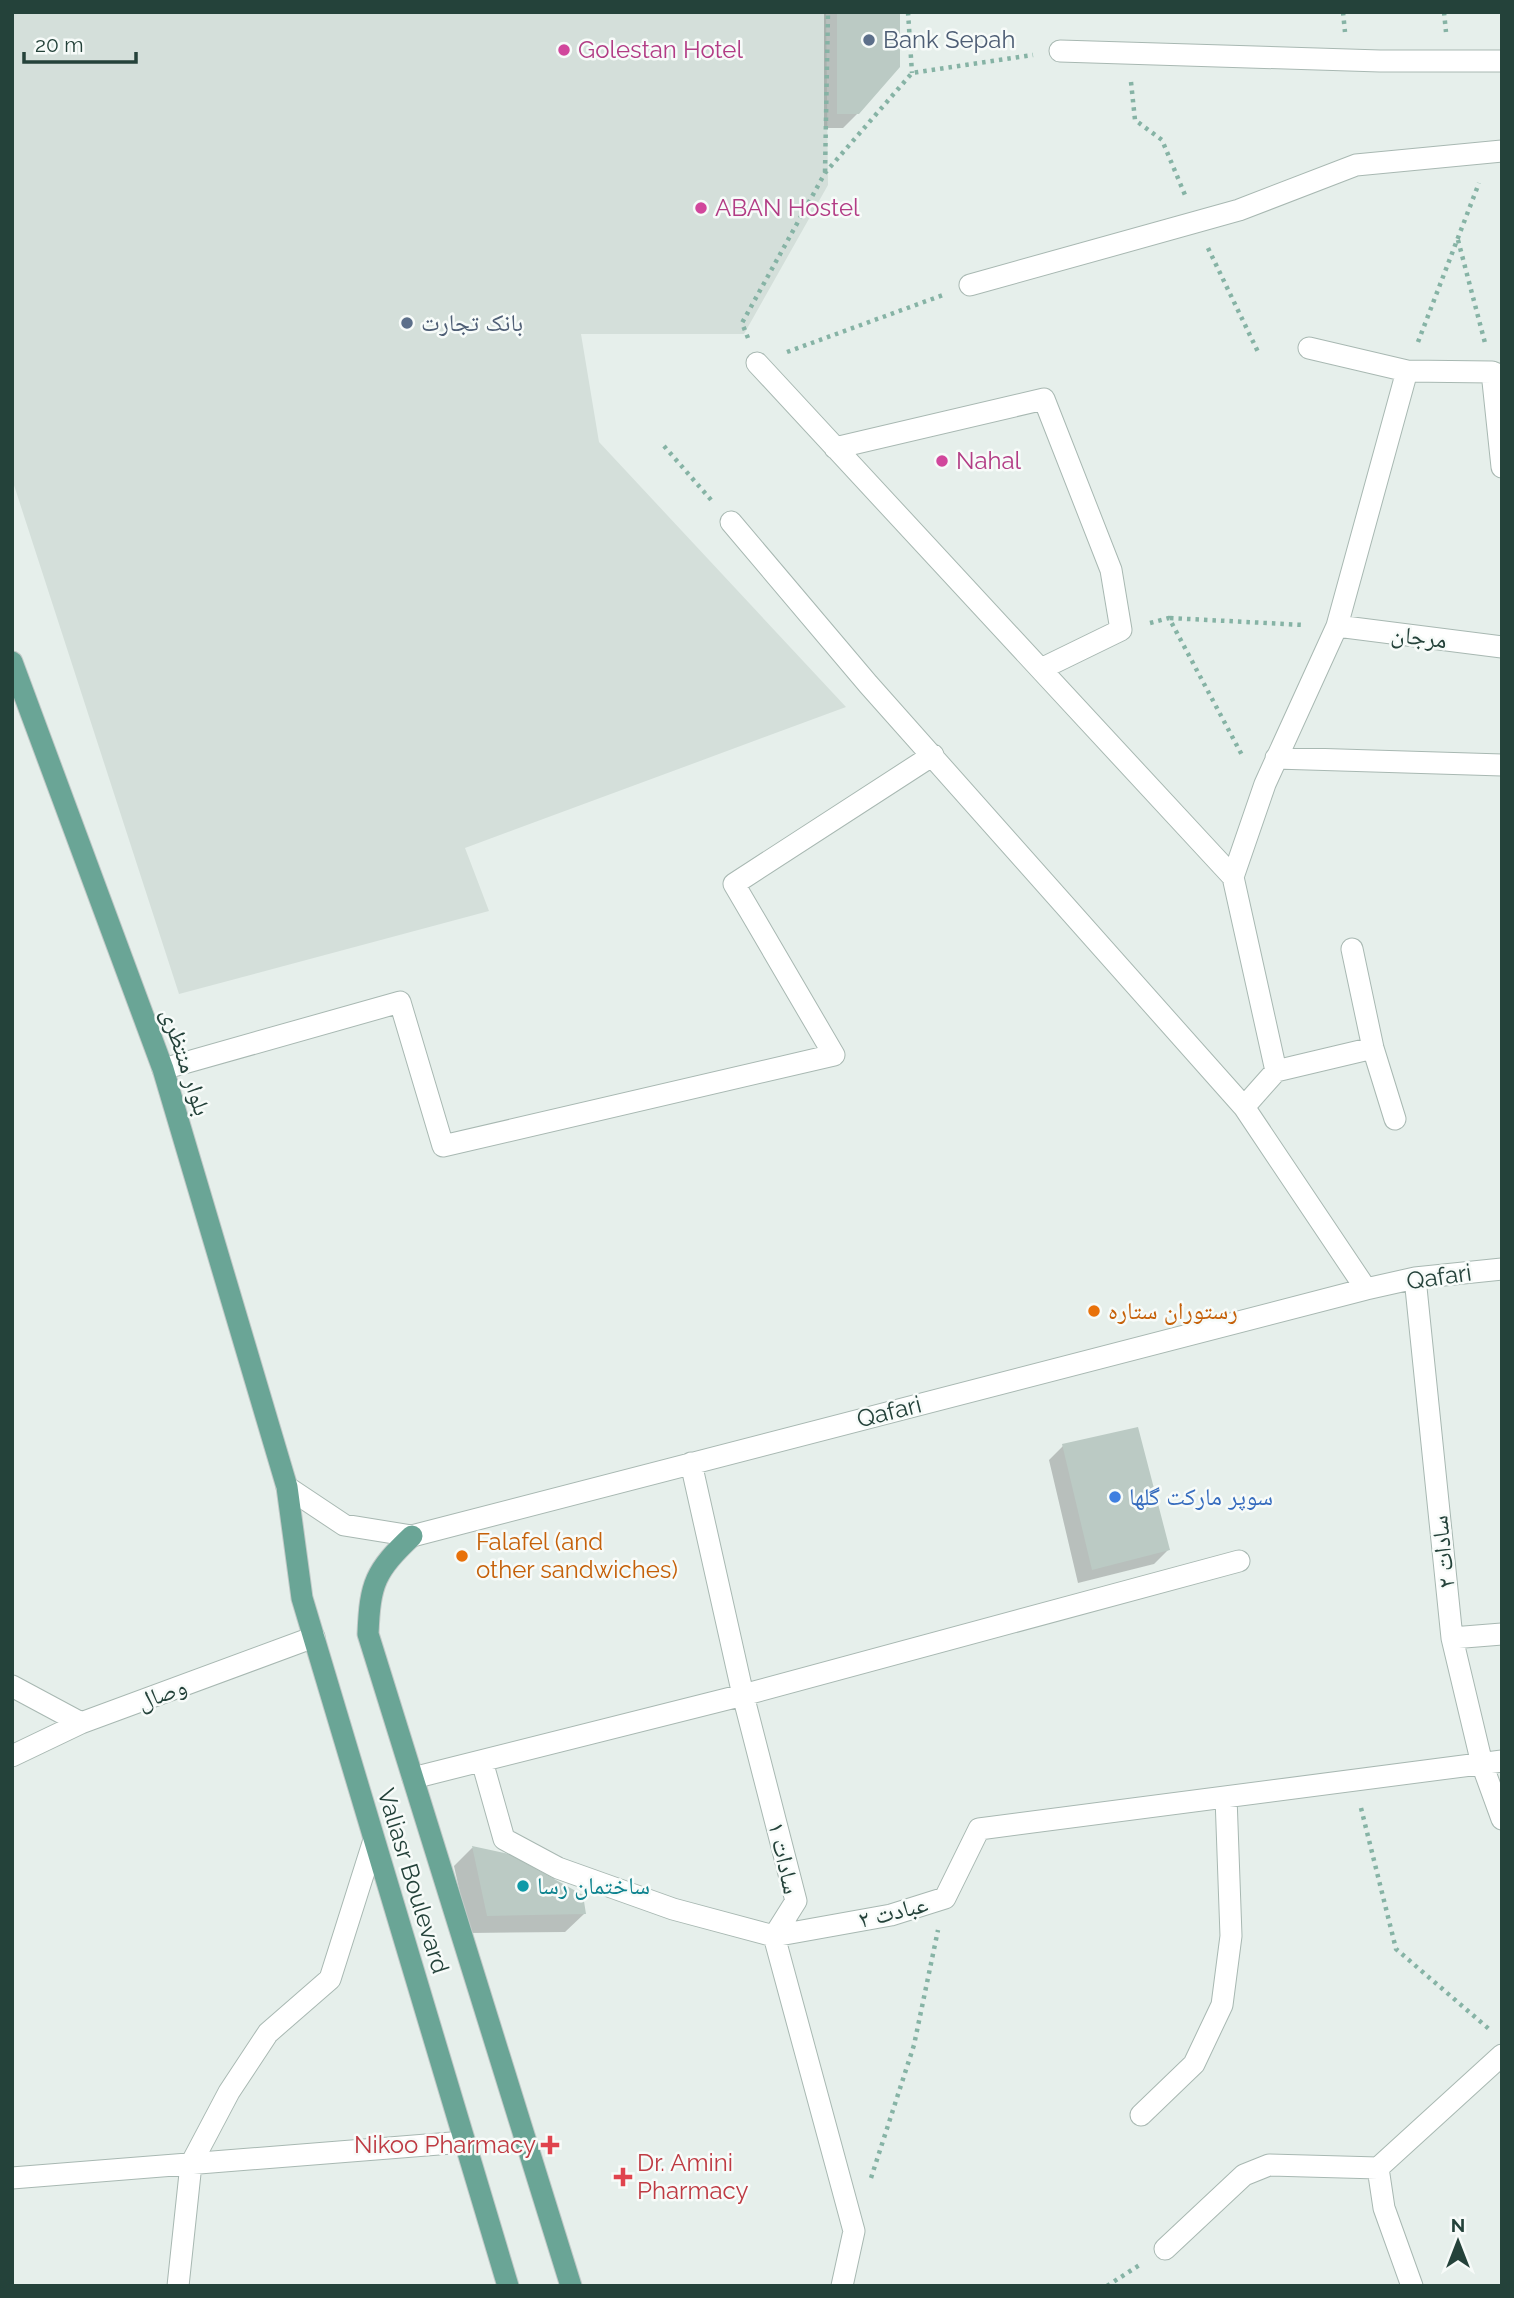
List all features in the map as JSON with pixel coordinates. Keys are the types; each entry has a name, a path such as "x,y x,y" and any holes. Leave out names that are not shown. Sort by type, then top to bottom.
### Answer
{"main road":[{"name":"بلوار منتظری","path":"12,662 163,1069 287,1487"},
{"name":"Valiasr Boulevard","path":"287,1487 302,1598 508,2286"},
{"name":"Valiasr Boulevard","path":"412,1535 385,1562 374,1585 369,1597 368,1634 571,2286"}],"street":[{"path":"1059,51 1380,61 1502,61"},
{"path":"970,285 1239,210 1356,165 1496,152"},
{"path":"1309,348 1408,371 1497,374 1502,467"},
{"path":"757,363 1234,877"},
{"path":"1276,1071 1234,877 1262,792 1337,626 1408,371"},
{"path":"835,448 1044,399 1111,570 1121,630 1041,669"},
{"path":"730,522 868,684 1244,1107 1366,1289"},
{"name":"مرجان","path":"1337,626 1502,648"},
{"path":"163,1069 400,1002 443,1146 834,1055 734,884 933,755"},
{"path":"1276,758 1502,765"},
{"path":"1352,949 1373,1048 1395,1119"},
{"path":"1244,1107 1276,1071 1373,1048"},
{"name":"Qafari","path":"287,1487 344,1525 412,1535 1366,1289 1415,1278 1502,1269"},
{"name":"سادات ۲","path":"1415,1278 1451,1638 1492,1763 1502,1819"},
{"name":"سادات ۱","path":"691,1463 743,1695 796,1901 774,1936"},
{"path":"413,1778 743,1695 1238,1561"},
{"path":"1451,1638 1502,1634"},
{"name":"وصال","path":"12,1756 81,1723 314,1637"},
{"path":"12,1686 81,1723"},
{"name":"عبادت ۲","path":"482,1761 504,1839 571,1873 673,1909 774,1936 891,1915 945,1898 979,1829 1492,1763"},
{"path":"1142,2115 1194,2064 1222,2005 1231,1936 1226,1797"},
{"path":"178,2286 191,2164 229,2092 268,2033 330,1979 374,1840"},
{"path":"774,1936 854,2231 842,2286"},
{"path":"1166,2249 1244,2175 1269,2165 1378,2168 1502,2055"},
{"path":"12,2178 464,2142"},
{"path":"1378,2168 1384,2208 1412,2286"}],"path":[{"path":"825,173 828,12"},
{"path":"908,12 912,72"},
{"path":"970,285 757,363 742,323 825,173 912,72 1059,51"},
{"path":"1408,371 1458,239 1496,152"},
{"path":"1458,239 1497,374"},
{"path":"664,446 730,522"},
{"path":"1169,618 1262,792"},
{"path":"1121,630 1169,618 1337,626"},
{"path":"1354,1780 1396,1949 1492,2032"},
{"path":"854,2231 914,2045 945,1898"},
{"path":"1107,2286 1166,2249"}],"shaded area":[{"path":"12,12 826,12 828,185 744,334 581,334 599,442 846,707 465,848 489,911 179,994 12,479"}],"building":[{"name":"Bank Sepah","path":"837,12 900,12 900,67 859,114 837,114"},
{"name":"سوپر مارکت گلها","path":"1138,1427 1170,1550 1092,1570 1062,1444"},
{"name":"ساختمان رسا","path":"472,1846 509,1854 583,1895 586,1914 487,1916"}],"place":[{"name":"Bank Sepah","path":"869,40"},
{"name":"Golestan Hotel","path":"564,50"},
{"name":"ABAN Hostel","path":"701,208"},
{"name":"بانک تجارت","path":"407,323"},
{"name":"Nahal","path":"942,461"},
{"name":"رستوران ستاره","path":"1094,1311"},
{"name":"سوپر مارکت گلها","path":"1115,1497"},
{"name":"Falafel (and other sandwiches)","path":"462,1556"},
{"name":"ساختمان رسا","path":"523,1886"},
{"name":"Nikoo Pharmacy","path":"550,2145"},
{"name":"Dr. Amini Pharmacy","path":"623,2177"}]}
